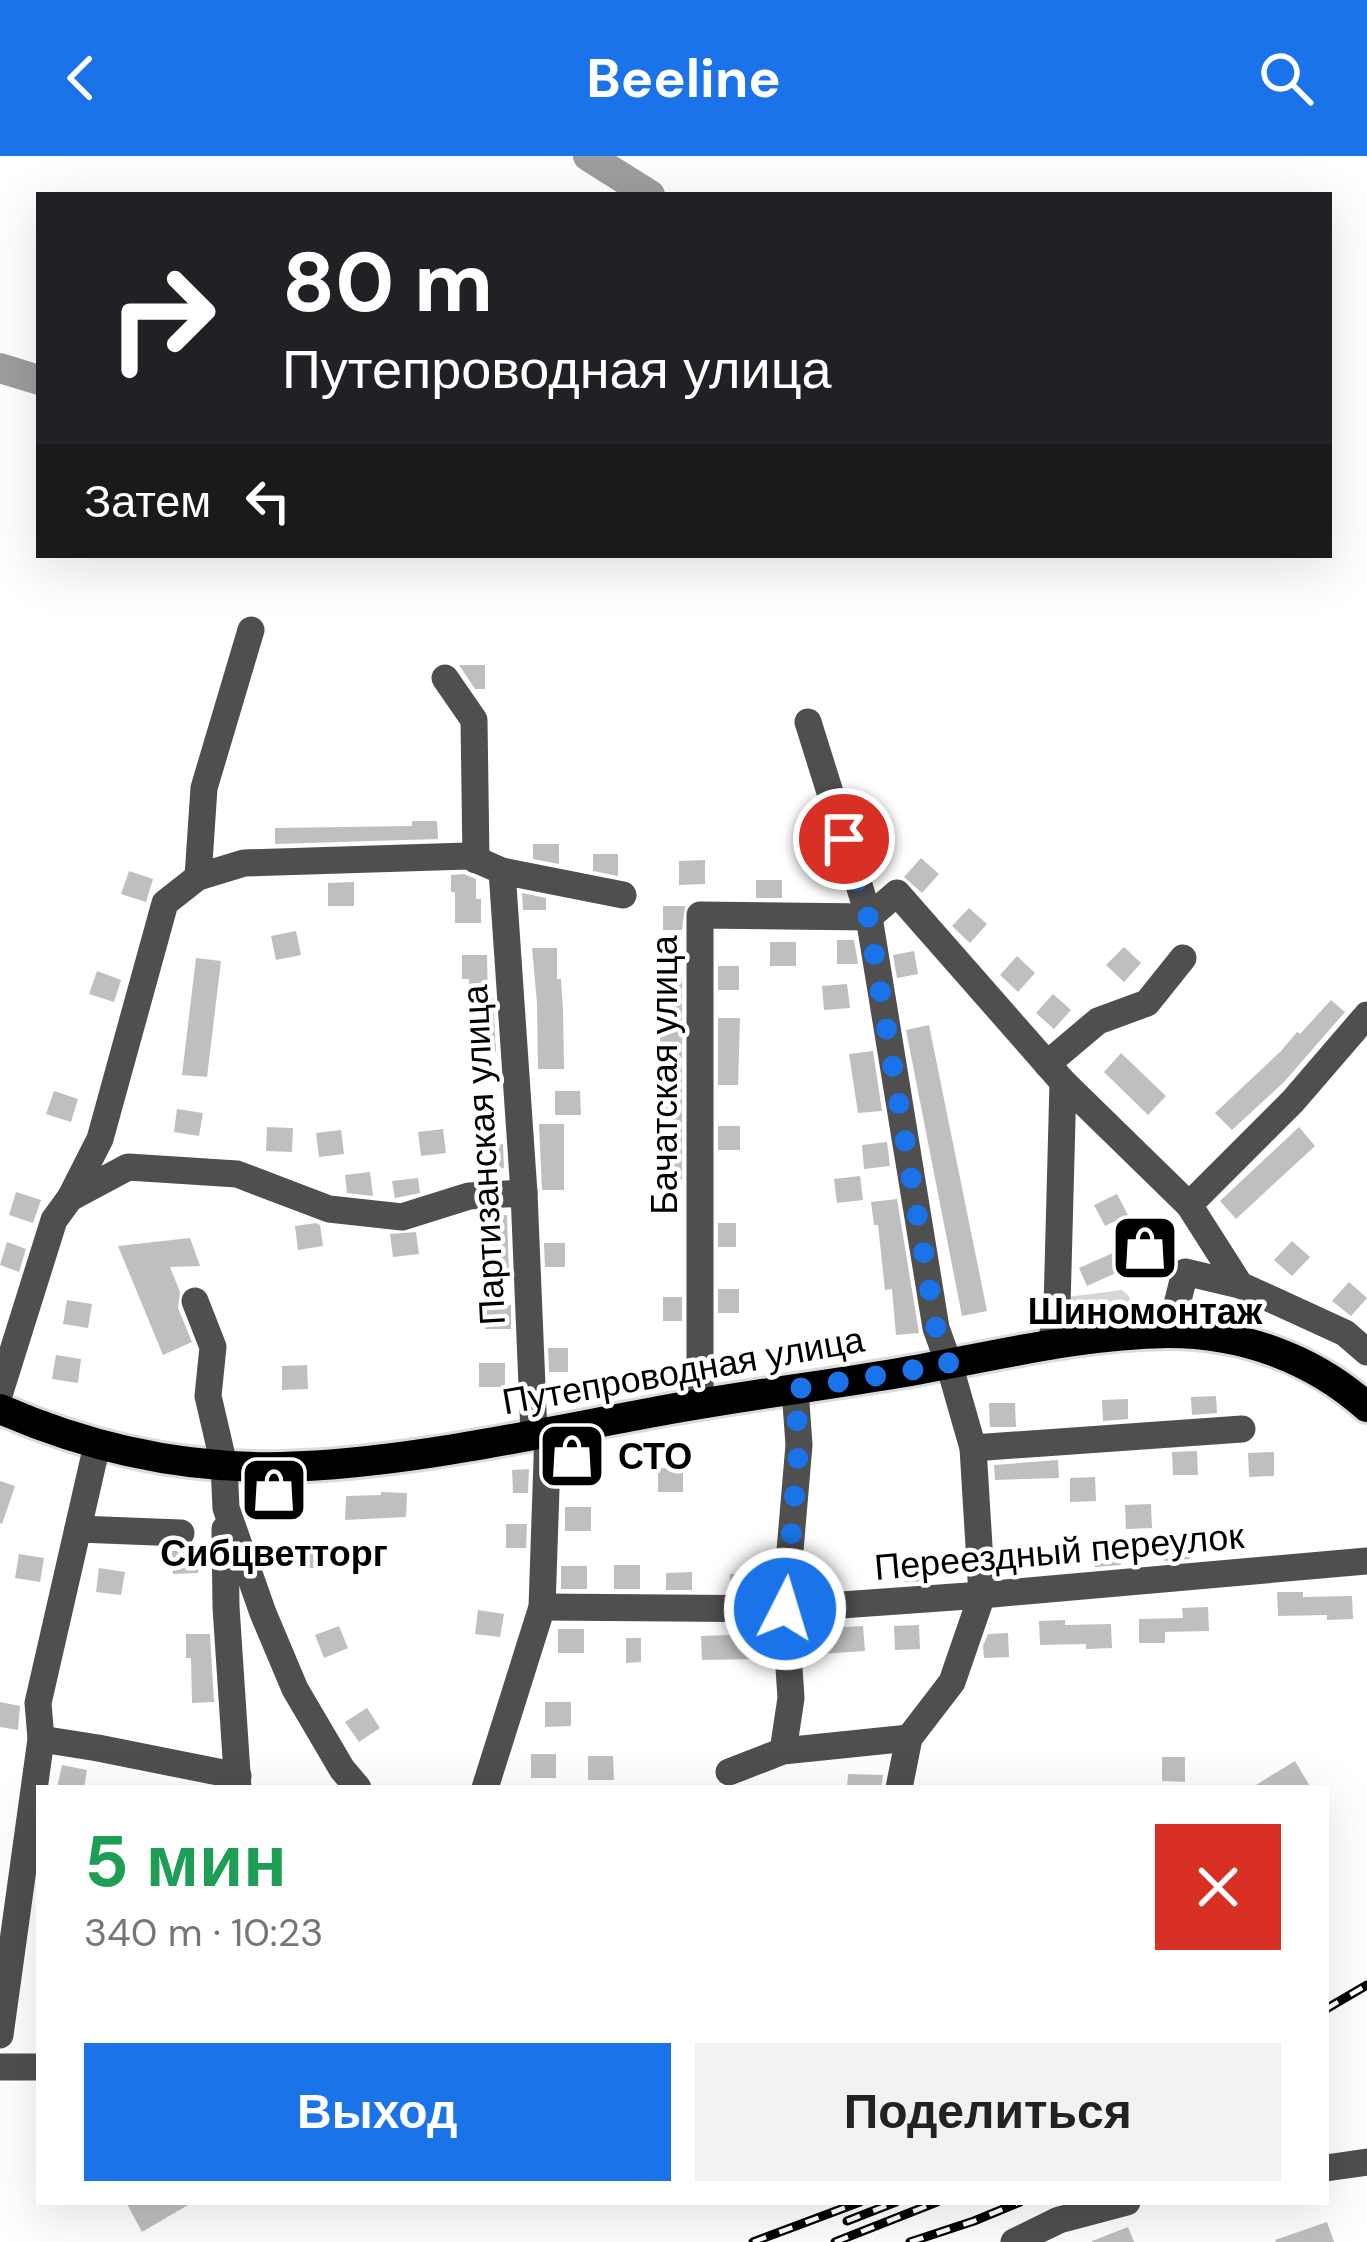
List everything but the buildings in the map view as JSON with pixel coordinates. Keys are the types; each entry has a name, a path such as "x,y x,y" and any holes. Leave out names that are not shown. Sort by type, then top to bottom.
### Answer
{"main road":[{"name":"Путепроводная улица","path":"0,1409 97,1445 224,1470 338,1462 541,1433 1051,1346 1170,1333 1236,1340 1294,1358 1346,1388 1367,1407"}],"street":[{"path":"0,1392 54,1220 100,1138 165,902 198,877 204,788 251,630"},
{"name":"Партизанская улица","path":"446,677 474,720 524,1193 541,1433 542,1607 485,1785"},
{"path":"808,722 868,916 936,1328 973,1448 982,1594 952,1682 909,1738 900,1785"},
{"name":"Бачатская улица","path":"198,877 244,863 468,856 489,866 622,896"},
{"path":"868,916 897,893 1055,1073 1189,1205 1240,1286"},
{"name":"Бачатская улица","path":"700,1403 700,915 868,916"},
{"path":"1051,1346 1057,1306 1055,1073 1098,1021 1147,1004 1183,958"},
{"path":"1189,1205 1293,1101 1367,1015"},
{"path":"70,1198 128,1167 237,1174 328,1209 402,1217 469,1196 524,1193"},
{"path":"1170,1333 1185,1273 1240,1286 1345,1334 1367,1352"},
{"path":"195,1301 213,1347 208,1396 224,1470 226,1508 262,1613 296,1689 355,1785"},
{"path":"783,1751 791,1698 785,1609 799,1445 795,1389"},
{"path":"973,1448 1242,1429"},
{"path":"0,2035 40,1739 38,1703 97,1445"},
{"path":"40,1739 238,1782 226,1607 224,1470"},
{"path":"78,1529 181,1533"},
{"name":"Переездный переулок","path":"542,1607 785,1609 1367,1561"},
{"path":"729,1772 783,1751 909,1738"},
{"path":"0,2067 36,2066"},
{"path":"1329,2168 1367,2162"},
{"path":"1014,2242 1060,2220 1115,2205"}],"shaded area":[{"path":"1122,1290 1131,1305 1123,1310 1068,1312 1067,1297"}],"waterway":[{"path":"588,156 645,192"},
{"path":"0,368 36,379"}],"railway":[{"path":"1329,2007 1367,1985"},
{"path":"753,2242 852,2205"},
{"path":"847,2221 888,2205"},
{"path":"835,2242 929,2205"},
{"path":"910,2242 1013,2205"}],"place":[{"name":"Шиномонтаж","path":"1145,1248"},
{"name":"СТО","path":"572,1456"},
{"name":"Сибцветторг","path":"274,1490"}],"route":[{"path":"785,1609 799,1445 795,1389 949,1364 936,1328 868,916 844,839"}]}
